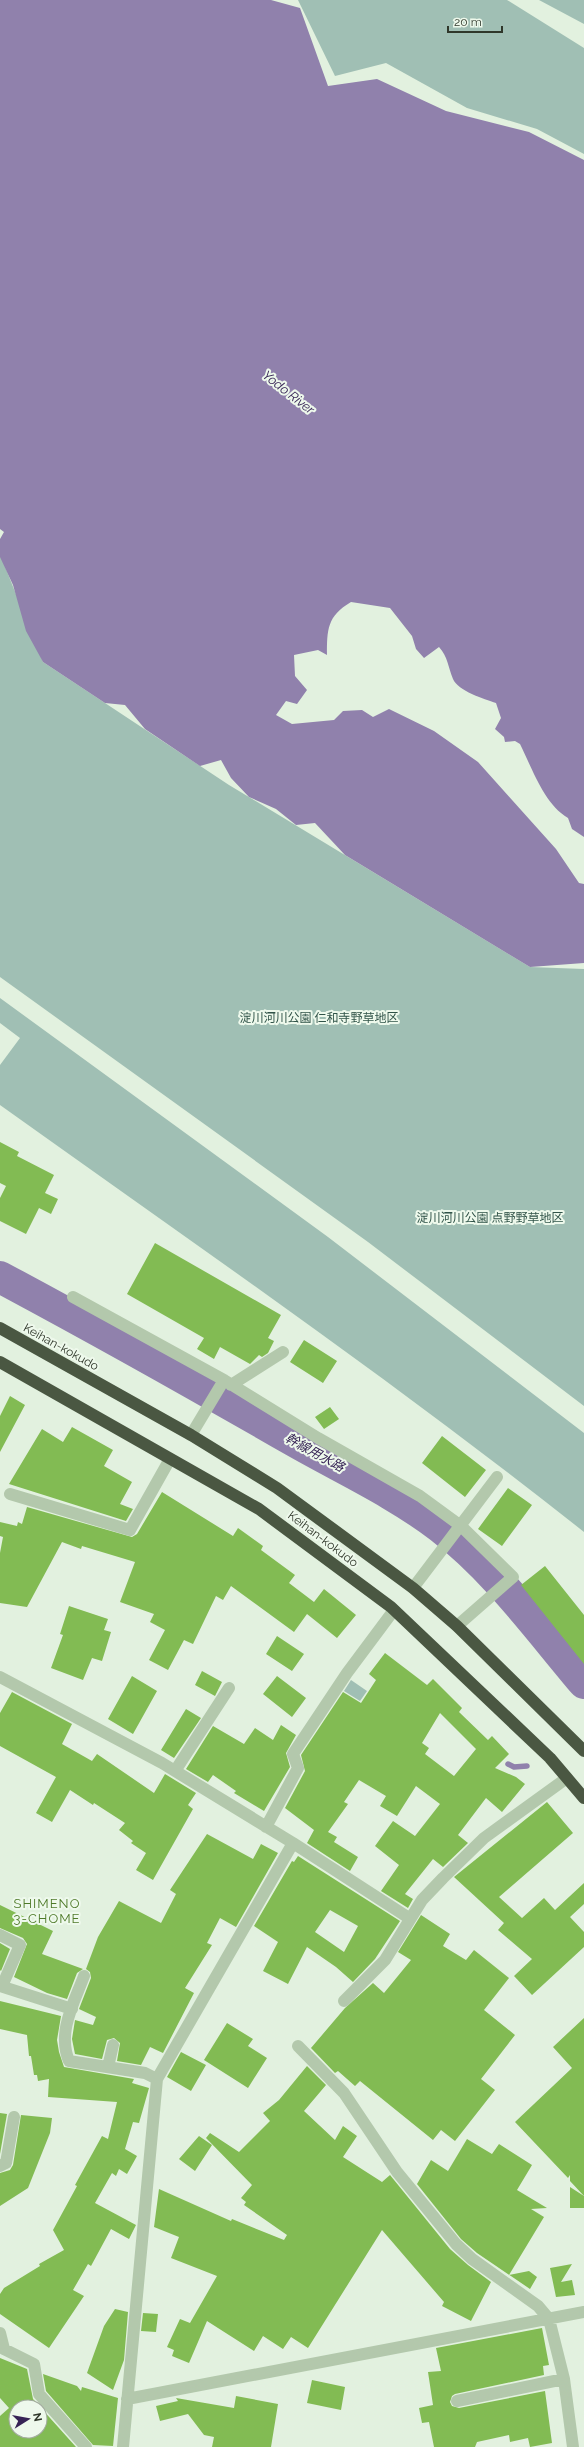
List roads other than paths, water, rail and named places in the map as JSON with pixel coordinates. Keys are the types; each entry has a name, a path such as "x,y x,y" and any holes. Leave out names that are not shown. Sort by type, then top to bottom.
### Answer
{"highway":[{"name":"Keihan-kokudo","path":"0,1328 191,1435 277,1488 413,1588 457,1626 582,1745"},
{"name":"Keihan-kokudo","path":"0,1362 259,1509 394,1610 550,1758 584,1798"}],"street":[{"path":"73,1297 228,1382 318,1438 420,1496 461,1526 513,1577 457,1626"},
{"path":"191,1435 203,1415 228,1382 283,1352"},
{"path":"10,1494 130,1530 170,1459"},
{"path":"413,1588 442,1552 497,1476"},
{"path":"266,1827 298,1768 293,1754 347,1673 394,1610"},
{"path":"1,1681 175,1771 410,1918"},
{"path":"175,1771 229,1688"},
{"path":"344,2001 385,1960 422,1900 484,1838 567,1778"},
{"path":"123,2447 157,2079 293,1844"},
{"path":"0,1935 20,1945 1,1986 72,2009"},
{"path":"84,1976 65,2029 64,2050 69,2061 145,2073 157,2079"},
{"path":"108,2067 113,2044"},
{"path":"298,2046 344,2093 397,2172 456,2244 472,2259 538,2306 549,2319 564,2379 573,2447"},
{"path":"0,2166 6,2163 14,2117"},
{"path":"127,2399 584,2312"},
{"path":"0,2333 2,2348 34,2364 39,2394 86,2447"},
{"path":"456,2401 564,2379"}],"water":[{"name":"Yodo River","path":"0,0 271,0 300,8 328,86 377,79 446,111 529,132 584,160 584,837 572,829 568,818 552,804 545,795 520,744 515,741 505,742 504,737 495,729 501,718 496,703 472,694 460,687 453,679 446,658 439,647 424,658 416,649 412,636 390,608 351,602 343,607 333,618 330,624 327,638 327,655 318,650 294,655 295,676 307,690 297,704 286,701 276,715 292,724 334,720 343,711 362,710 373,717 389,709 434,731 478,762 556,849 579,883 584,884 584,963 530,967 345,855 315,823 296,825 276,809 249,797 231,778 221,760 200,766 145,729 125,705 105,703 43,662 26,631 13,585 0,557 0,539 4,532 0,529"}],"waterway":[{"name":"幹線用水路","path":"0,1277 111,1337 294,1441 368,1481 423,1514 480,1562 516,1601 584,1683"},
{"path":"508,1764 514,1767 527,1766"}],"district":[{"name":"SHIMENO 3-CHOME","path":"47,1910"}],"park label":[{"name":"淀川河川公園 仁和寺野草地区","path":"319,1018"},
{"name":"淀川河川公園 点野野草地区","path":"490,1218"}]}
